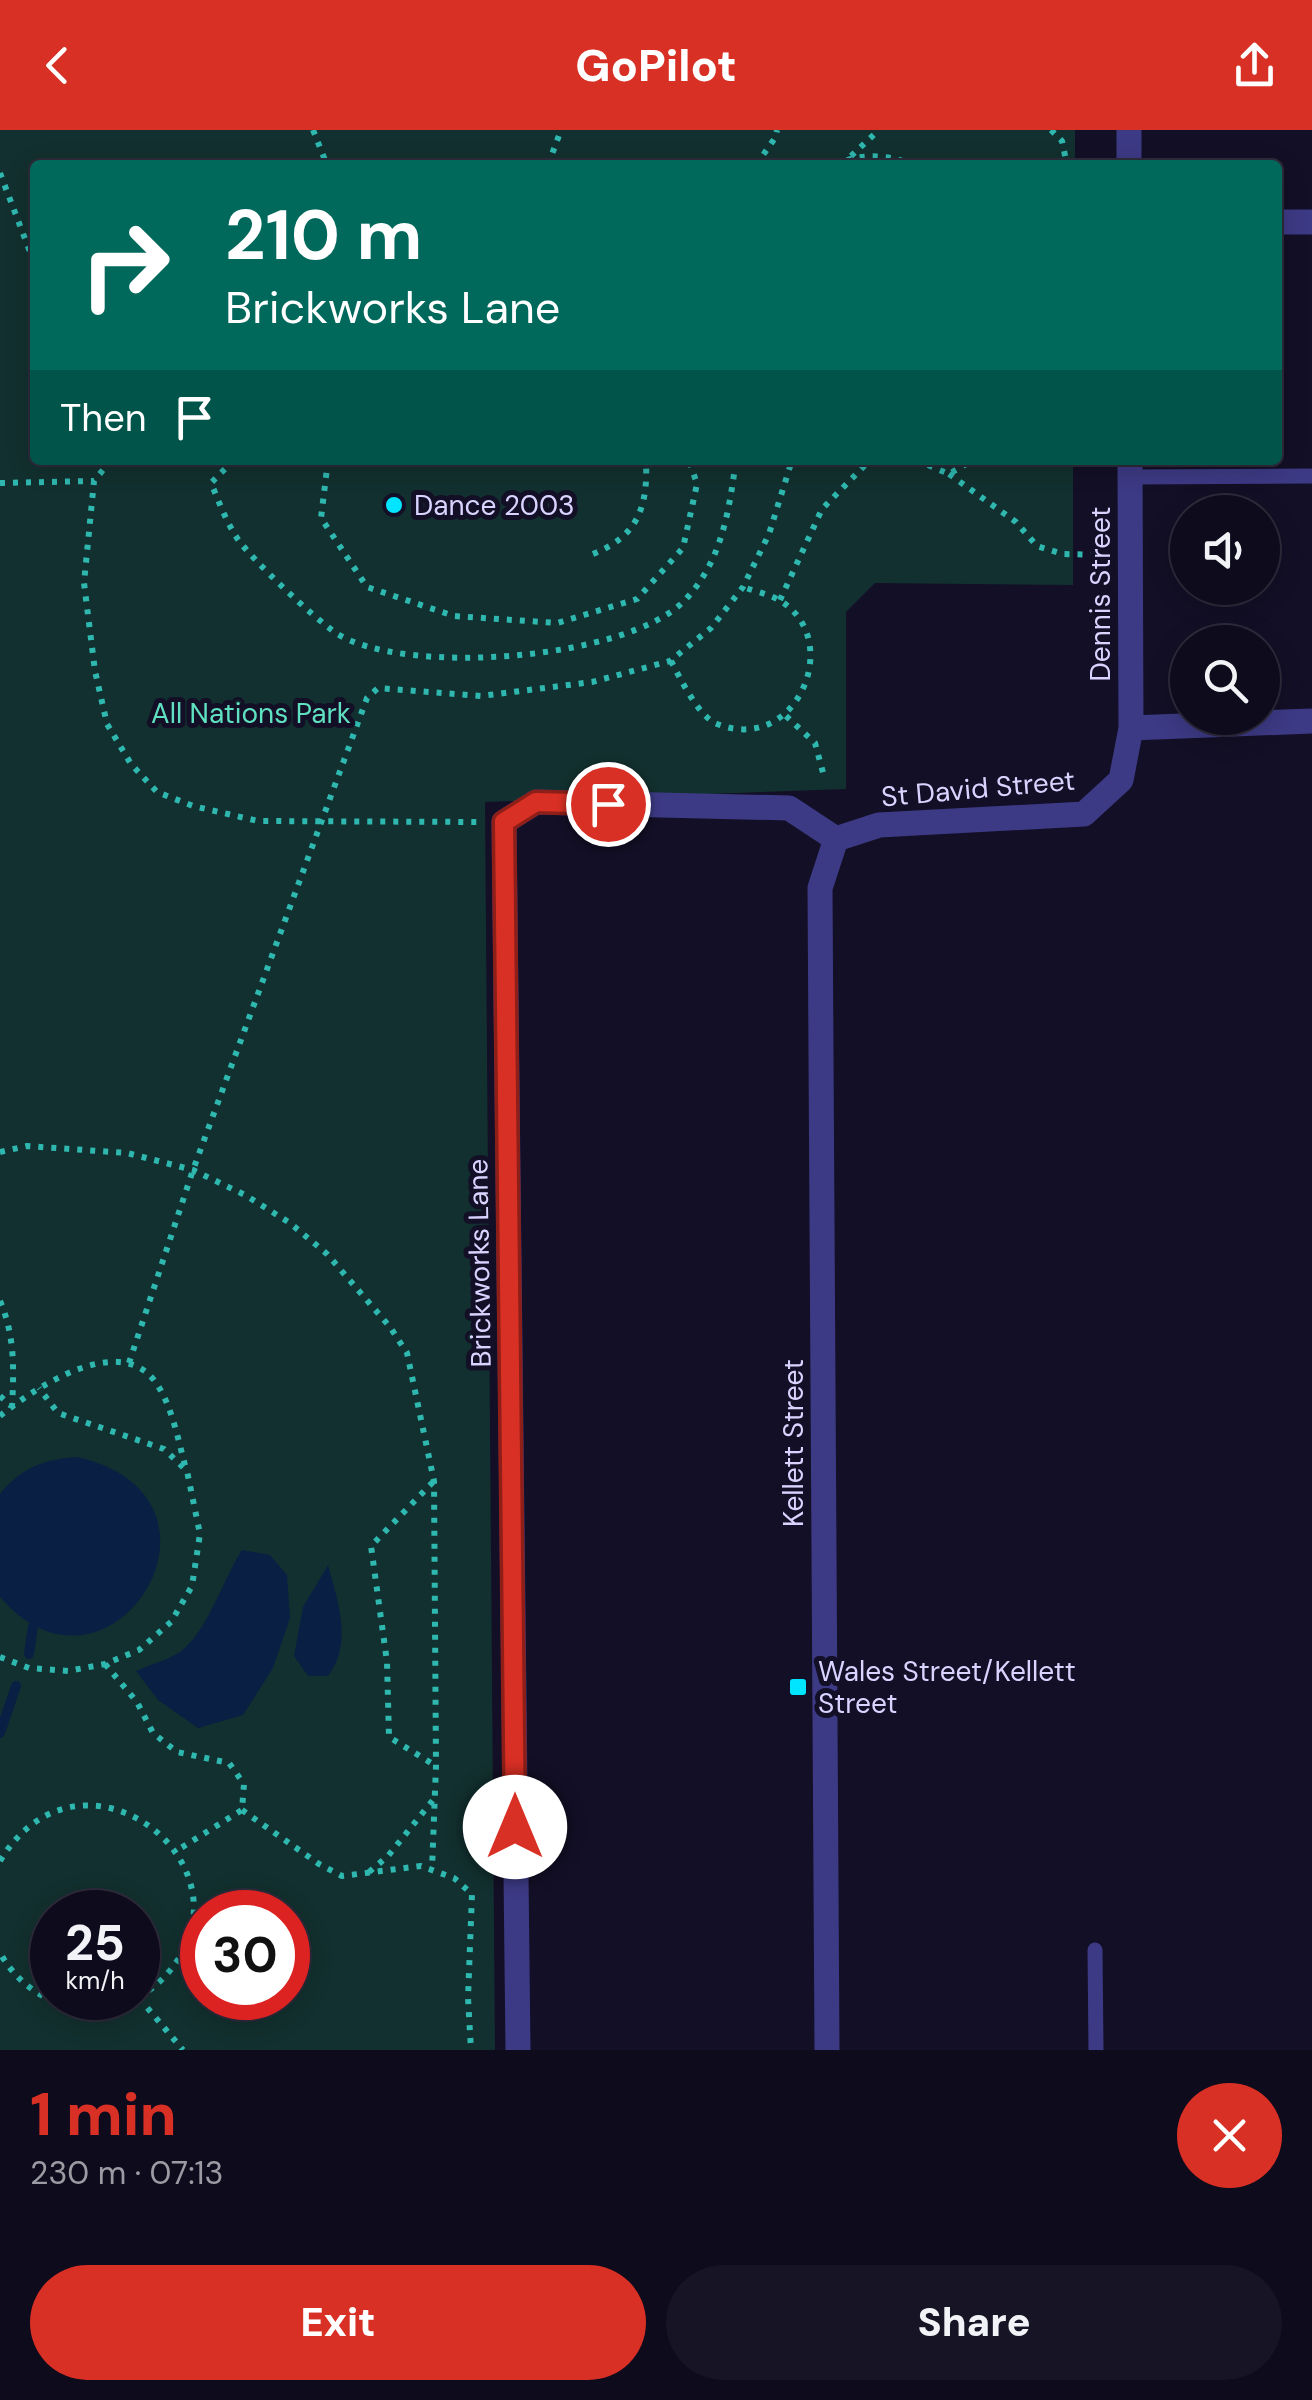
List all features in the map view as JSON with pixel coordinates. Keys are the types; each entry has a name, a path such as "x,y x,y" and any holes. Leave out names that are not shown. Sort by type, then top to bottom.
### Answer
{"street":[{"path":"1129,130 1129,160"},
{"path":"1282,222 1312,222"},
{"name":"Dennis Street","path":"1130,468 1131,728"},
{"path":"1131,728 1312,721"},
{"name":"St David Street","path":"836,839 879,825 1084,814 1121,780 1131,728"},
{"path":"504,822 536,802 788,808 836,839"},
{"name":"Brickworks Lane","path":"504,822 518,2050"},
{"name":"Kellett Street","path":"827,2050 820,888 836,839"}],"lane":[{"path":"1130,468 1312,476"},
{"path":"1095,1950 1096,2050"}],"path":[{"path":"313,130 325,160"},
{"path":"550,160 562,130"},
{"path":"760,160 777,130"},
{"path":"844,160 880,130"},
{"path":"1051,130 1062,141 1066,160"},
{"path":"849,157 903,160"},
{"path":"0,173 30,253"},
{"path":"107,465 94,481 84,582 95,671 107,724 131,764 157,792 193,806 258,821 504,822"},
{"path":"229,465 211,483 239,541 337,634 379,650 474,658 578,649 647,628 684,602 710,566 728,518 735,465"},
{"path":"327,465 321,518 367,587 454,616 557,623 637,599 683,548 697,484 691,465"},
{"path":"593,554 616,545 634,527 644,502 646,465"},
{"path":"129,1363 194,1170 367,698 378,688 481,696 592,682 670,660 710,628 742,587 769,534 790,465"},
{"path":"780,600 822,509 865,465"},
{"path":"928,465 949,474 1016,522 1036,546 1082,555"},
{"path":"949,474 964,465"},
{"path":"0,482 94,481"},
{"path":"670,660 686,690 712,722 750,730 786,716 804,692 809,637 780,600 742,587"},
{"path":"786,716 814,743 825,780"},
{"path":"0,1152 27,1146 127,1153 194,1170 245,1195 290,1223 326,1254 390,1326 407,1353 434,1481 436,1766 432,1869"},
{"path":"0,1301 10,1324 14,1360 12,1407"},
{"path":"0,1416 70,1372 103,1363 129,1363 152,1377 159,1389 187,1471 200,1534 192,1586 171,1622 140,1650 105,1664 68,1671 29,1668 0,1657"},
{"path":"39,1388 58,1413 164,1449 187,1471"},
{"path":"0,1396 12,1407"},
{"path":"434,1481 371,1546 386,1662 389,1737 436,1766"},
{"path":"105,1664 137,1702 153,1733 177,1752 229,1763 244,1784 242,1810"},
{"path":"368,1873 388,1856 435,1798"},
{"path":"0,1860 26,1828 46,1815 70,1807 118,1808 160,1832 187,1872 192,1896 186,1944 175,1966 160,1983"},
{"path":"176,1851 242,1810"},
{"path":"242,1810 342,1876 420,1866 454,1878 472,1894 468,1998 471,2050"},
{"path":"0,1953 10,1971 30,1989"},
{"path":"0,1973 10,1971"},
{"path":"158,2020 183,2050"}],"green space":[{"name":"All Nations Park","path":"0,130 1075,130 1075,160 30,160 30,465 1073,465 1073,585 875,583 846,612 846,789 485,802 495,2050 0,2050"}],"water":[{"path":"77,1457 129,1480 155,1514 159,1553 146,1590 119,1620 83,1635 42,1629 0,1597 0,1494 34,1466"},
{"path":"242,1550 270,1555 287,1575 290,1618 273,1668 243,1715 198,1728 158,1700 136,1671 175,1655 190,1643"},
{"path":"328,1565 341,1622 340,1650 328,1676 308,1676 294,1656 303,1607"}],"waterway":[{"path":"29,1654 33,1626"},
{"path":"0,1733 16,1686"}],"place":[{"name":"Dance 2003","path":"394,505"},
{"name":"Wales Street/Kellett Street","path":"798,1687"}],"route":[{"path":"515,1827 504,822 536,802 608,804"}]}
